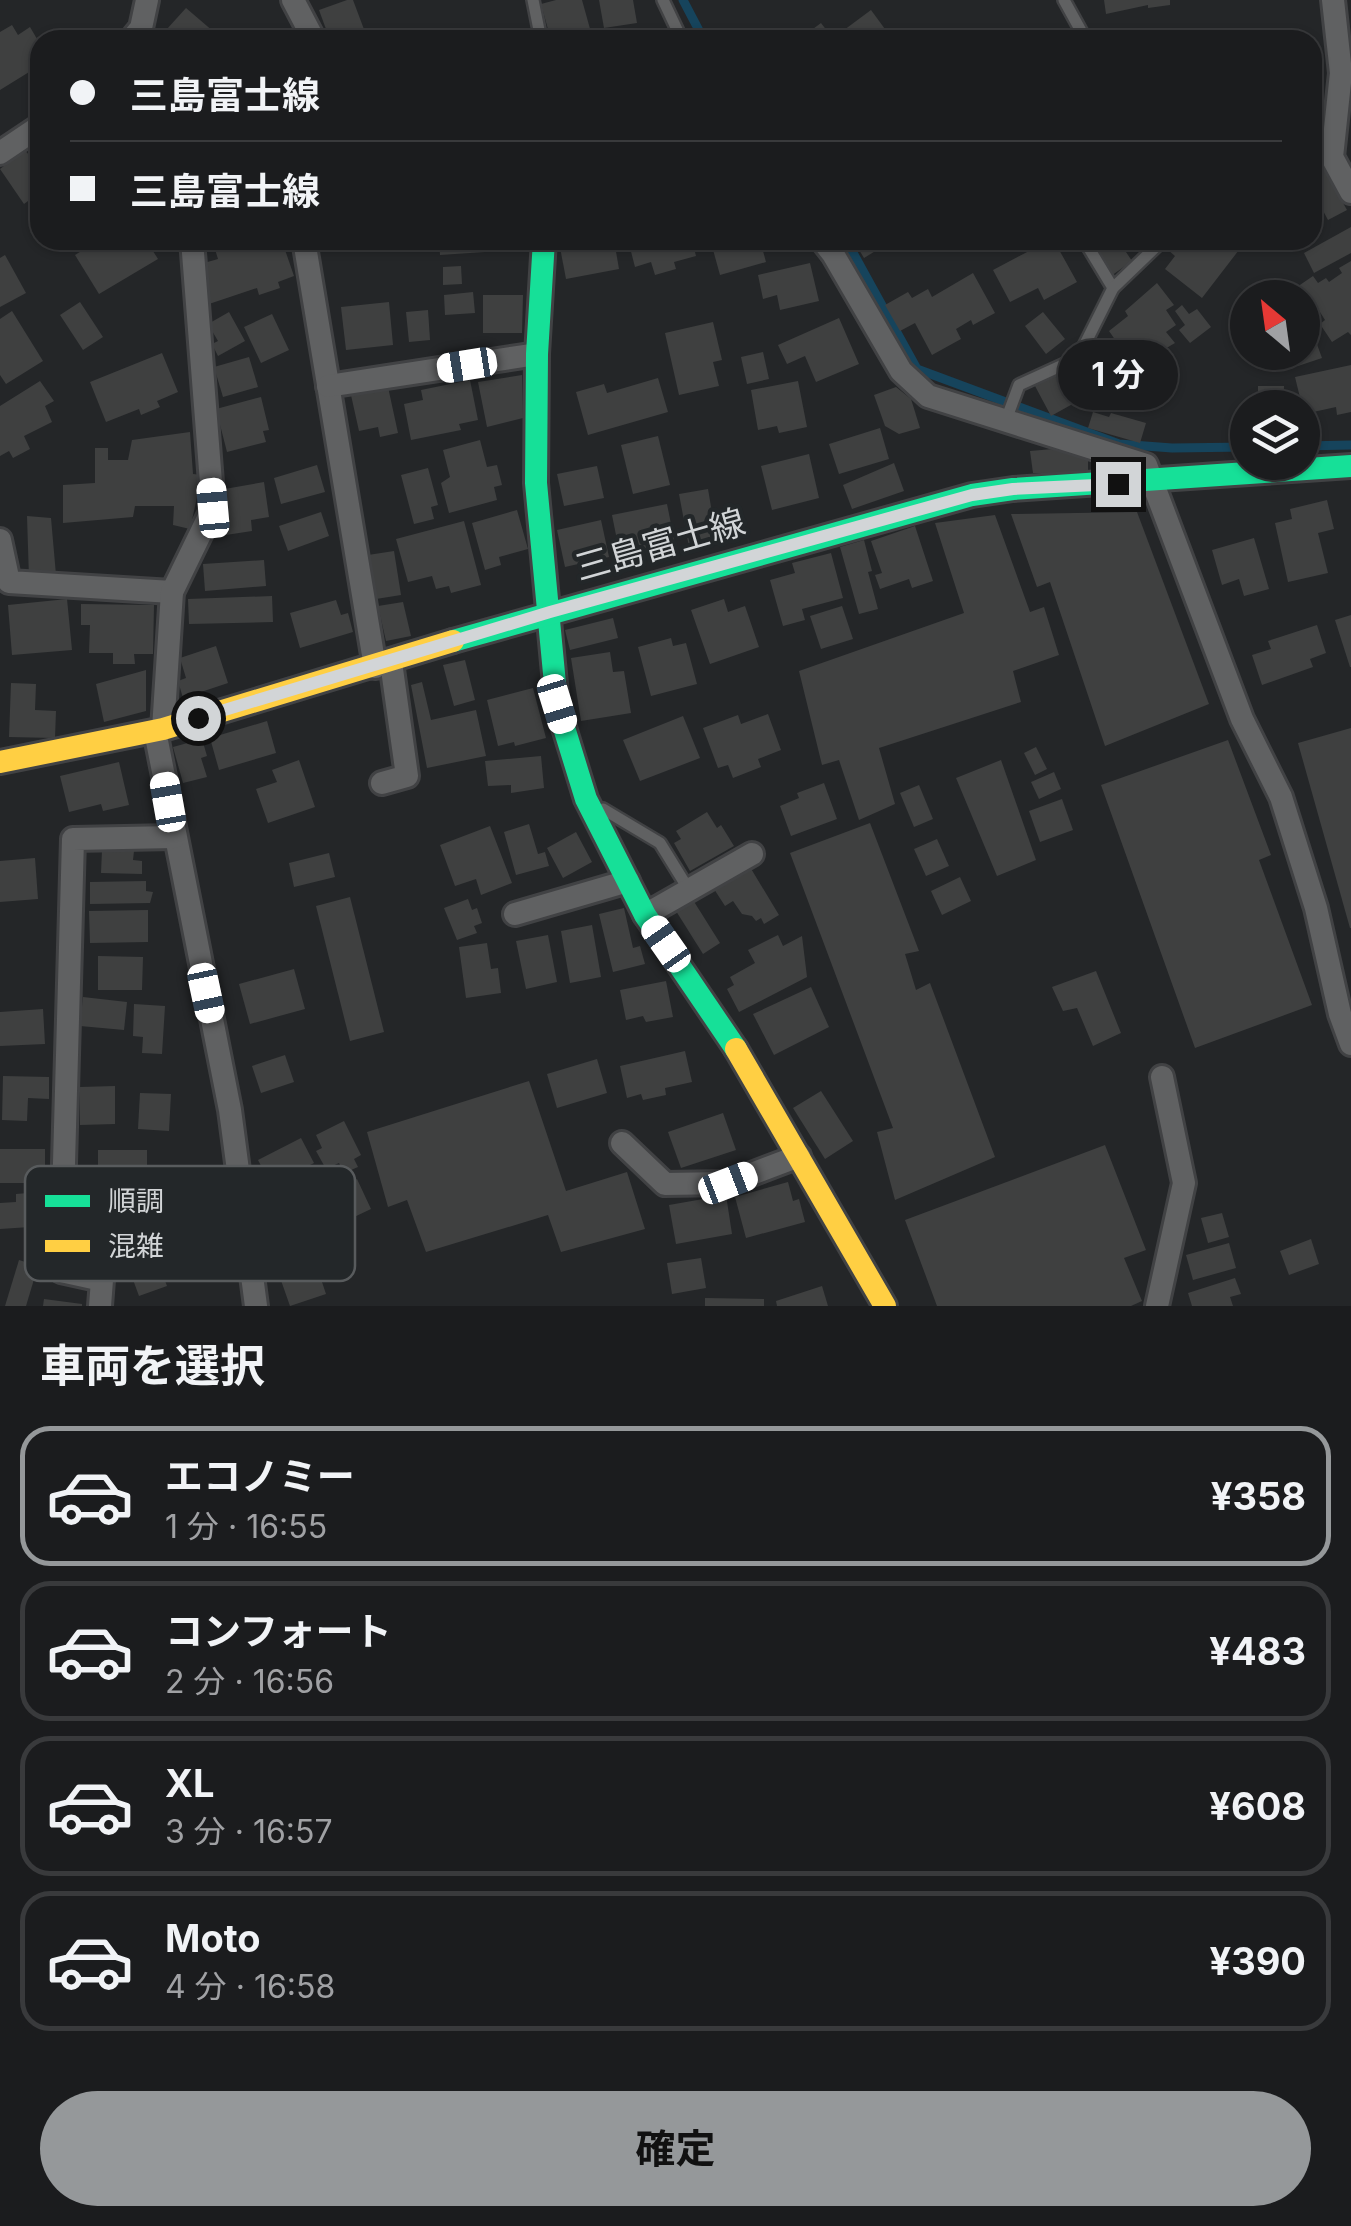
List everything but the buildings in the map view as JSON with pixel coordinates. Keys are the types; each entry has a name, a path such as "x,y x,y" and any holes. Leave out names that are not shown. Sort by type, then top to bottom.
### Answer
{"main road":[{"path":"543,250 536,354 536,483 557,704 586,799 646,916 726,1032 885,1306"},
{"name":"三島富士線","path":"0,762 159,730 550,612 972,495 1351,466"}],"street":[{"path":"139,30 147,0"},
{"path":"1333,0 1341,73 1327,158 1351,192"},
{"path":"301,3 310,30"},
{"path":"0,153 30,133"},
{"path":"193,250 213,508 172,592 159,730 174,837 230,1110 237,1166"},
{"path":"306,250 328,386 407,776 382,783"},
{"path":"830,250 901,372 928,396 1146,465 1242,719 1281,797 1316,908 1340,1014 1351,1044"},
{"path":"328,386 536,354"},
{"path":"0,540 9,582 172,592"},
{"path":"64,1166 73,839 174,837"},
{"path":"646,916 752,854"},
{"path":"514,914 628,881"},
{"path":"1157,1306 1184,1184 1162,1077"},
{"path":"622,1142 666,1184 728,1183 799,1156"},
{"path":"100,1306 102,1281"},
{"path":"253,1281 256,1306"}],"lane":[{"path":"533,0 539,30"},
{"path":"663,0 677,30"},
{"path":"1064,0 1080,30"},
{"path":"1090,250 1113,288"},
{"path":"1006,419 1019,385 1078,358 1113,288 1152,250"},
{"path":"586,799 660,844 689,890"}],"waterway":[{"path":"683,0 699,30"},
{"path":"852,250 917,369 1119,444 1230,447"},
{"path":"1320,446 1351,445"}],"traffic: fast":[{"path":"543,250 537,354 536,483 557,705 586,799 645,915 736,1049"},
{"path":"453,641 972,495 1351,466"}],"traffic: slow":[{"path":"0,762 163,729 453,641"},
{"path":"736,1049 885,1306"}],"route":[{"path":"198,718 550,612 972,495 1118,484"}]}
